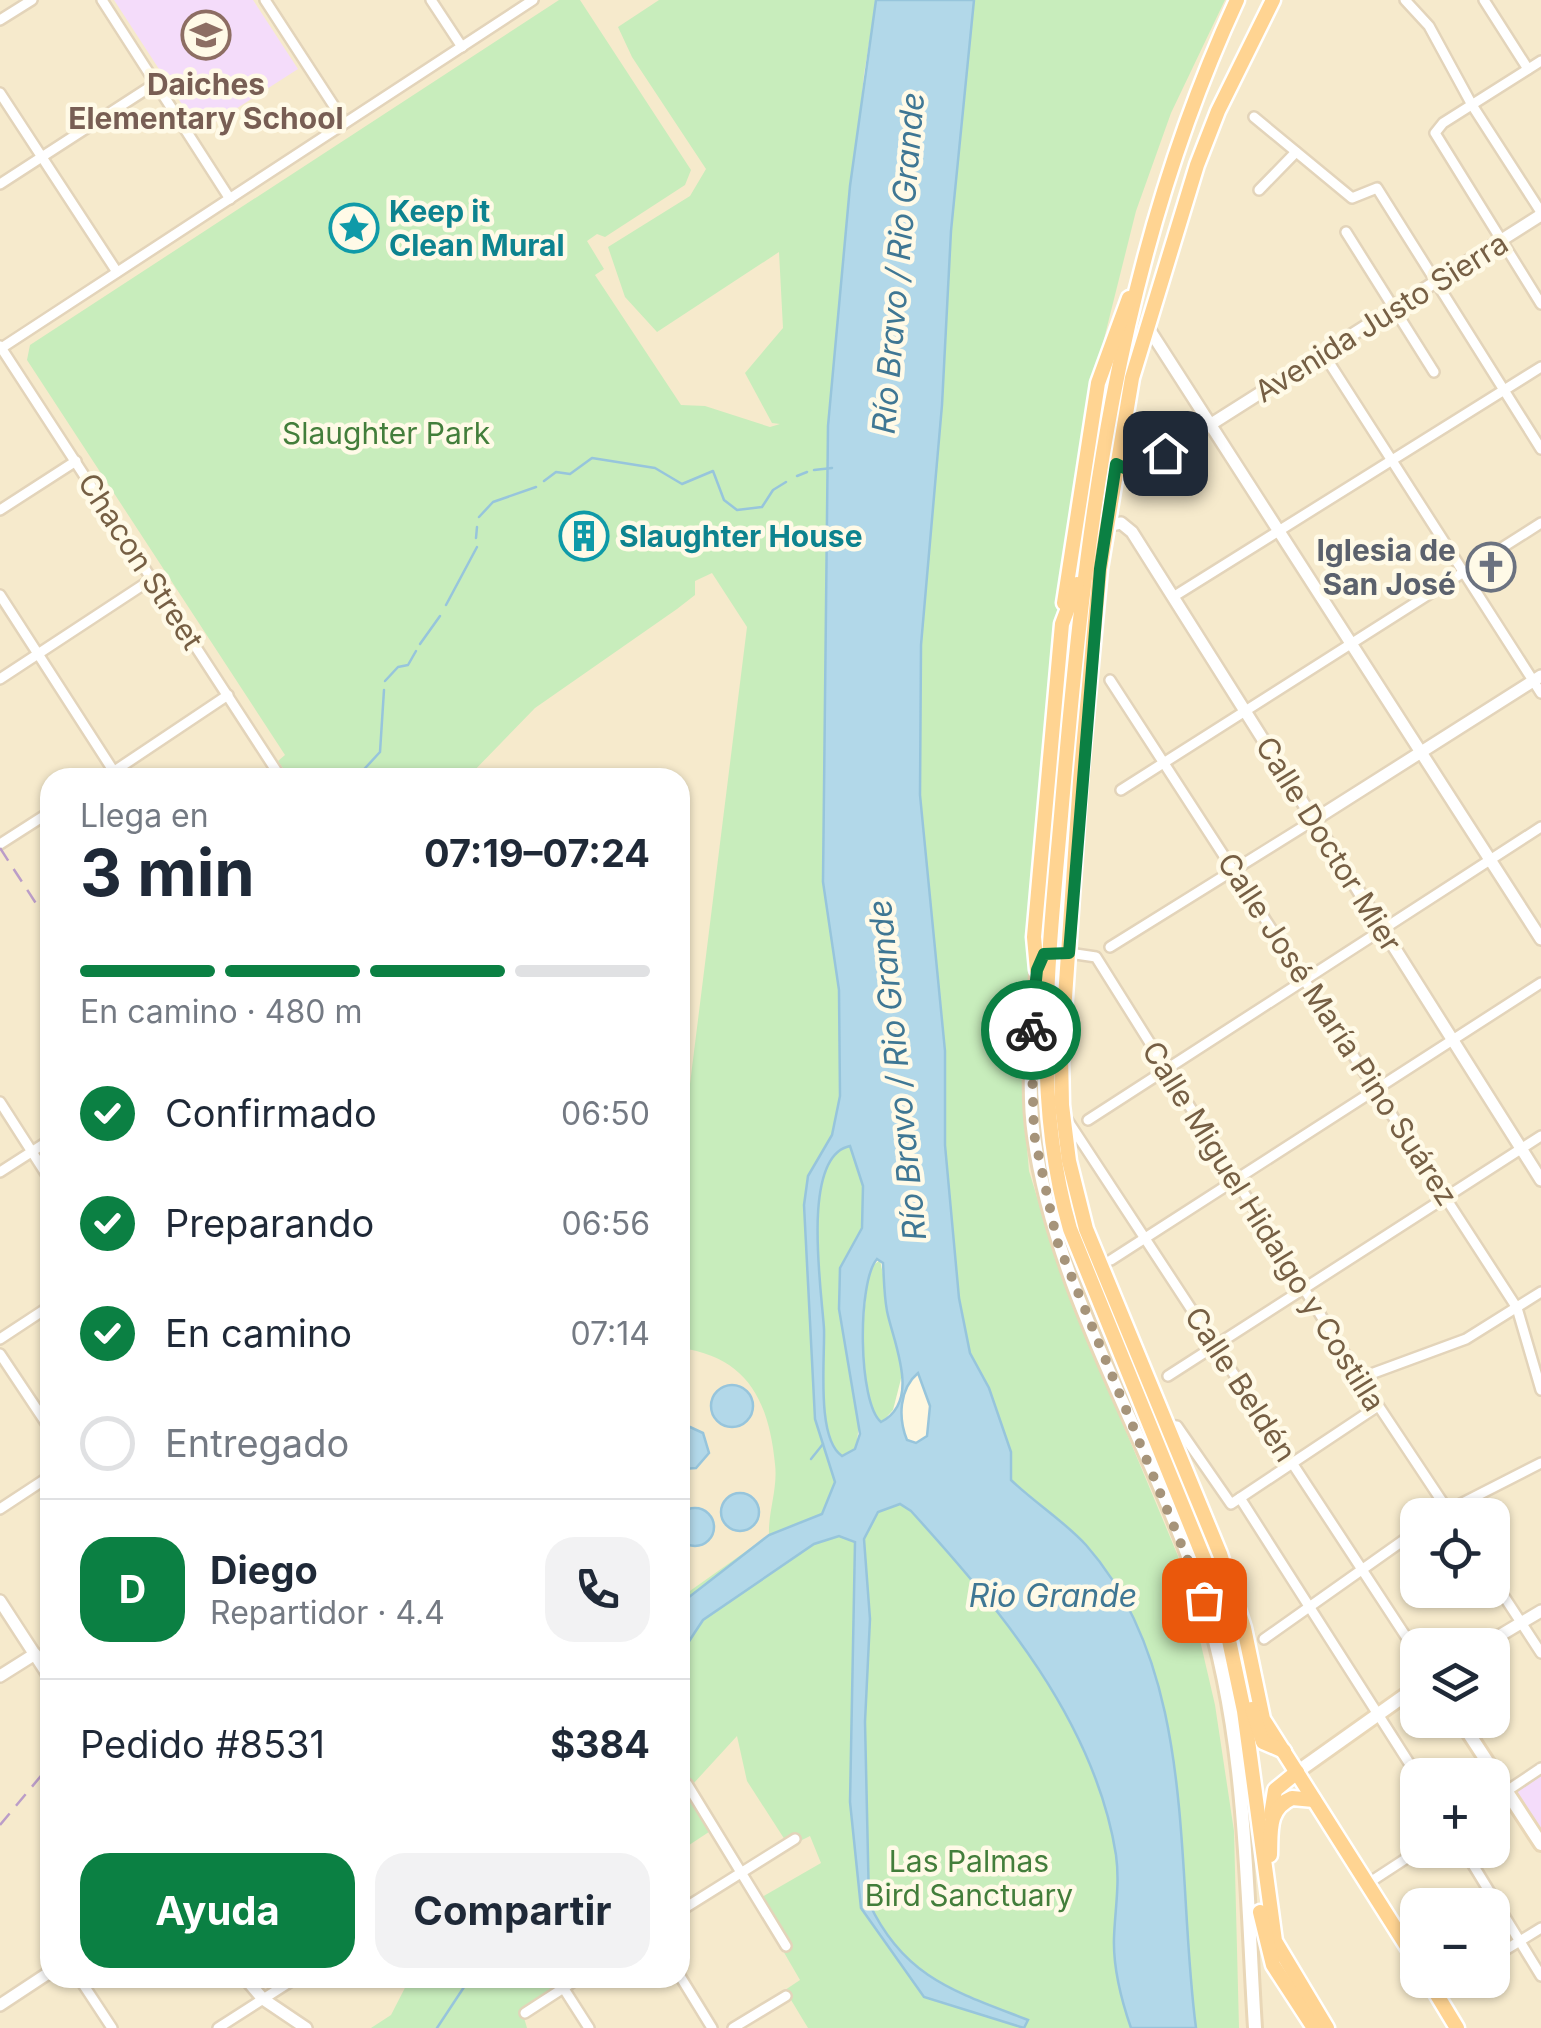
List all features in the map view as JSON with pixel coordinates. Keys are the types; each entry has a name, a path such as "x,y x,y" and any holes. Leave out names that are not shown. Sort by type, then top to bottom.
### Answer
{"highway":[{"path":"1237,0 1178,140 1116,372 1084,564 1052,951 1046,1075 1054,1172 1062,1202 1103,1317 1206,1557 1232,1652 1269,1911 1285,1962 1327,2028"},
{"path":"1273,0 1211,129 1147,326 1116,464 1080,781 1060,1074 1068,1161 1086,1229 1229,1582 1244,1628 1260,1709 1400,1935"},
{"path":"1037,970 1034,937 1071,538 1098,383 1117,322 1140,275"},
{"path":"1062,624 1084,564"},
{"path":"1232,1652 1242,1668 1258,1734 1269,1747 1284,1751"},
{"path":"1297,1772 1256,1808 1263,1934 1280,1978 1314,2028"},
{"path":"1266,1884 1275,1790"},
{"path":"1271,1822 1283,1802 1314,1800"},
{"path":"1439,1998 1458,2028"}],"main road":[{"path":"1069,953 1044,954 1037,970 1030,1075 1040,1172 1070,1275 1189,1559 1212,1632 1245,1845 1255,2028"},
{"path":"1297,1772 1400,1699"},
{"path":"1510,1798 1541,1844"}],"street":[{"path":"0,20 32,0"},
{"path":"102,0 230,199"},
{"path":"283,0 268,4 344,123"},
{"path":"431,0 462,47"},
{"path":"0,347 533,0"},
{"path":"1405,0 1429,26 1472,105 1541,214"},
{"path":"1484,0 1536,67 1435,130 1436,138 1541,304"},
{"path":"0,184 156,83"},
{"path":"0,92 117,272"},
{"path":"1254,118 1352,198 1376,188 1541,449"},
{"path":"1259,190 1296,152"},
{"name":"Avenida Justo Sierra","path":"1116,464 1131,471 1142,468 1541,214"},
{"path":"1346,232 1434,372"},
{"path":"1147,326 1354,642 1541,939"},
{"name":"Chacon Street","path":"0,347 275,768"},
{"path":"1323,354 1537,678 1541,693"},
{"path":"1173,597 1541,367"},
{"path":"0,510 76,461"},
{"path":"1121,790 1541,523"},
{"name":"Calle Doctor Mier","path":"1106,526 1127,526 1541,1180"},
{"path":"0,679 152,579"},
{"path":"0,595 112,768"},
{"path":"1110,946 1537,678"},
{"name":"Calle José María Pino Suárez","path":"1110,680 1234,866 1516,1308 1541,1390"},
{"path":"125,768 228,695"},
{"path":"0,844 40,818"},
{"path":"1088,1120 1541,827"},
{"name":"Calle Miguel Hidalgo y Costilla","path":"1069,953 1096,957 1436,1498"},
{"path":"1112,1260 1541,983"},
{"path":"0,1102 40,1164"},
{"name":"Calle Beldén","path":"1063,1112 1400,1628"},
{"path":"1168,1376 1541,1136"},
{"path":"0,1172 40,1146"},
{"path":"1360,1378 1466,1339 1541,1292"},
{"path":"0,1339 40,1313"},
{"path":"0,1354 40,1415"},
{"path":"1236,1501 1378,1406"},
{"path":"1165,1424 1177,1426 1236,1501 1311,1606 1406,1758"},
{"path":"1474,1498 1541,1463"},
{"path":"0,1510 40,1483"},
{"path":"1264,1638 1400,1543"},
{"path":"0,1601 40,1662"},
{"path":"1510,1604 1541,1653"},
{"path":"1510,1629 1541,1611"},
{"path":"0,1676 35,1654"},
{"path":"1510,1789 1541,1768"},
{"path":"690,1792 786,1946"},
{"path":"690,1905 795,1839"},
{"path":"1368,1884 1400,1863"},
{"path":"1475,1868 1541,1976"},
{"path":"1510,1948 1541,1928"},
{"path":"0,2004 40,1978"},
{"path":"86,1988 112,2028"},
{"path":"254,1988 263,1999 306,2028"},
{"path":"218,2028 280,1988"},
{"path":"525,2013 553,1988"},
{"path":"564,1988 589,2028"},
{"path":"687,1988 712,2028"},
{"path":"733,2028 786,1996"}],"shaded area":[{"path":"0,0 876,0 864,74 828,426 815,1419 1024,2028 0,2028"},
{"name":"Daiches Elementary School","path":"114,0 253,0 298,69 200,132"},
{"path":"974,0 1541,0 1541,2028 1196,2028 1174,1773 959,1298 932,886 920,795 921,645 951,231"},
{"path":"1541,1776 1541,1836 1513,1794"}],"green space":[{"path":"559,0 580,0 691,170 685,185 605,237 597,234 587,241 604,269 595,275 681,405 705,406 770,427 780,424 772,423 745,373 783,328 779,252 657,332 625,297 608,247 690,196 706,169 632,57 618,27 659,0 876,0 864,74 828,426 823,882 839,990 839,1111 832,1135 808,1176 804,1205 815,1419 835,1482 823,1514 900,1504 911,1511 977,1587 1039,1669 1087,1758 1105,1806 1118,1876 1115,1961 1131,2028 808,2028 785,1990 800,1980 782,1949 789,1944 762,1897 821,1863 810,1836 800,1841 795,1834 785,1840 747,1781 737,1736 693,1784 718,1826 690,1844 690,1591 769,1535 776,1473 767,1421 751,1386 723,1361 690,1350 690,1084 747,627 712,573 695,581 695,595 677,609 535,708 477,768 283,768 278,761 285,755 27,360 30,345"},
{"path":"974,0 1225,0 1171,113 1136,211 1098,363 1070,508 1031,885 1024,1112 1029,1171 1061,1275 1178,1556 1196,1623 1215,1705 1234,1831 1239,2028 1196,2028 1174,1775 1163,1712 1146,1651 1121,1595 1086,1545 1011,1480 1011,1451 989,1388 970,1353 959,1298 945,1145 945,1051 920,795 921,645 942,405 951,231"},
{"path":"850,1146 859,1166 865,1203 862,1227 840,1271 841,1315 858,1408 855,1449 842,1456 828,1433 825,1416 818,1228 825,1174 834,1155"},
{"path":"880,1260 903,1371 893,1410 881,1423 867,1393 863,1348 868,1282 871,1267"},
{"path":"405,1988 556,1988 522,2011 527,2028 371,2028 391,2015"}],"water":[{"name":"Rio Grande","path":"876,0 974,0 951,231 942,405 921,645 920,795 945,1051 945,1145 959,1298 970,1353 989,1388 1011,1452 1011,1480 1086,1545 1122,1596 1148,1652 1165,1713 1176,1776 1196,2028 1131,2028 1115,1961 1116,1855 1105,1806 1087,1758 1039,1669 977,1587 911,1511 900,1504 878,1512 864,1539 870,1619 865,1722 869,1903 898,1949 916,1966 955,1990 1028,2020 1024,2028 924,1997 861,1908 850,1802 855,1542 839,1536 814,1544 703,1620 690,1640 690,1596 769,1535 822,1514 835,1482 815,1419 804,1205 808,1176 832,1135 840,1096 839,990 823,882 828,426 850,186","holes":["850,1146 863,1186 862,1228 840,1268 839,1309 860,1434 855,1449 842,1456 828,1433 825,1416 819,1199 834,1155","877,1259 883,1263 887,1311 902,1370 900,1400 881,1422 868,1392 863,1342 866,1291","918,1373 930,1406 927,1436 916,1443 907,1440 902,1413 907,1387"]},
{"path":"732,1385 747,1391 753,1406 747,1421 732,1427 717,1421 711,1406 717,1391"},
{"path":"690,1427 703,1433 709,1453 696,1468 690,1468"},
{"path":"740,1493 754,1498 759,1512 754,1526 740,1531 726,1526 721,1512 726,1498"},
{"path":"690,1509 702,1510 714,1527 708,1540 690,1545"}],"waterway":[{"path":"544,481 556,472 570,474 592,458 655,468 682,484 713,471 724,500 737,510 762,507 773,490 786,482"},
{"path":"814,470 832,468"},
{"path":"797,476 807,472"},
{"path":"479,517 493,502 536,487"},
{"path":"476,538 477,527"},
{"path":"446,605 477,547"},
{"path":"420,644 440,616"},
{"path":"385,681 398,667 408,665 416,651"},
{"path":"365,768 380,752 384,690"},
{"path":"811,1459 823,1444"},
{"path":"437,2028 463,1988"}],"railway":[{"path":"0,848 40,910"},
{"path":"0,1825 40,1777"}],"way so far":[{"path":"1031,1030 1031,1111 1040,1172 1057,1241 1204,1600"}],"place":[{"name":"Daiches Elementary School","path":"206,35"},
{"name":"Keep it Clean Mural","path":"354,228"},
{"name":"Slaughter House","path":"584,536"},
{"name":"Iglesia de San José","path":"1491,567"}],"route":[{"path":"1031,1030 1037,970 1044,954 1069,953 1100,569 1116,464 1131,471 1165,453"}],"water label":[{"name":"Río Bravo / Rio Grande","path":"898,263"},
{"name":"Río Bravo / Rio Grande","path":"897,1070"}],"park label":[{"name":"Slaughter Park","path":"386,433"},
{"name":"Las Palmas Bird Sanctuary","path":"969,1878"}]}
